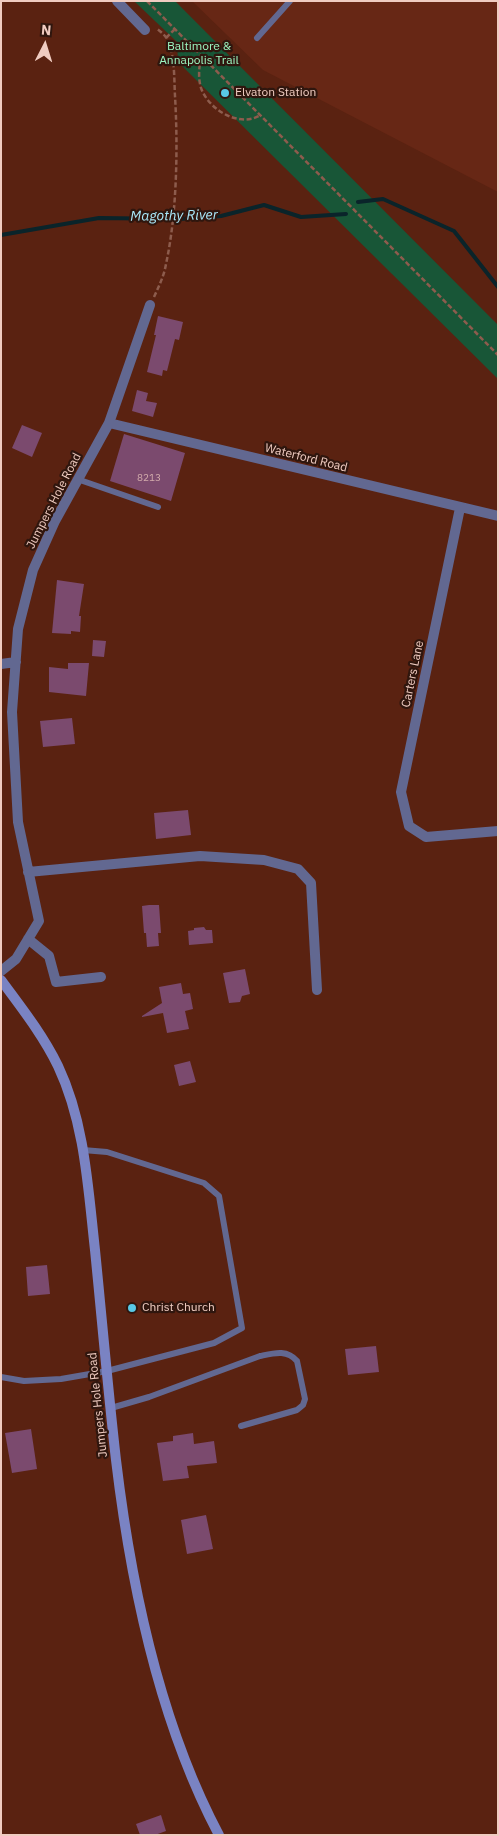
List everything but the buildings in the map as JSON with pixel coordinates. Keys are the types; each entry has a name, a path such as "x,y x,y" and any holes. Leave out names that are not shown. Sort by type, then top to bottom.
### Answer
{"main road":[{"name":"Jumpers Hole Road","path":"1,980 30,1020 58,1066 68,1090 77,1122 88,1182 123,1513 140,1604 154,1663 177,1740 204,1806 219,1835"}],"street":[{"path":"117,1 145,30"},
{"name":"Jumpers Hole Road","path":"1,971 16,959 39,922 18,822 12,712 18,629 33,570 55,521 109,423 150,305"},
{"name":"Waterford Road","path":"109,423 498,516"},
{"name":"Carters Lane","path":"460,508 401,792 409,826 426,837 498,831"},
{"path":"1,664 16,662"},
{"path":"28,872 200,856 264,860 298,869 311,883 316,990"},
{"path":"28,939 49,956 56,982 101,977"}],"lane":[{"path":"257,38 290,1"},
{"path":"77,479 158,507"},
{"path":"1,1377 24,1381 61,1379 107,1371 214,1343 242,1328 219,1196 204,1183 107,1152 83,1150"},
{"path":"111,1408 150,1397 260,1356 281,1353 293,1356 297,1361 305,1399 303,1405 297,1410 241,1426"}],"path":[{"path":"147,1 498,355"},
{"path":"145,30 154,26 166,38 174,66 176,112 174,206 171,239 160,284 150,305"},
{"path":"166,38 174,30"},
{"path":"201,57 198,73 201,89 216,108 224,115 236,119 255,119 260,116"}],"shaded area":[{"path":"192,1 498,1 498,192 263,70"}],"green space":[{"name":"Baltimore & Annapolis Trail","path":"134,1 175,1 498,325 498,379 178,62 177,42"}],"waterway":[{"name":"Magothy River","path":"358,202 383,199 454,231 498,287"},
{"name":"Magothy River","path":"1,235 99,218 179,219 221,216 264,205 301,217 346,214"}],"place":[{"name":"Elvaton Station","path":"225,93"},
{"name":"Christ Church","path":"132,1308"}]}
